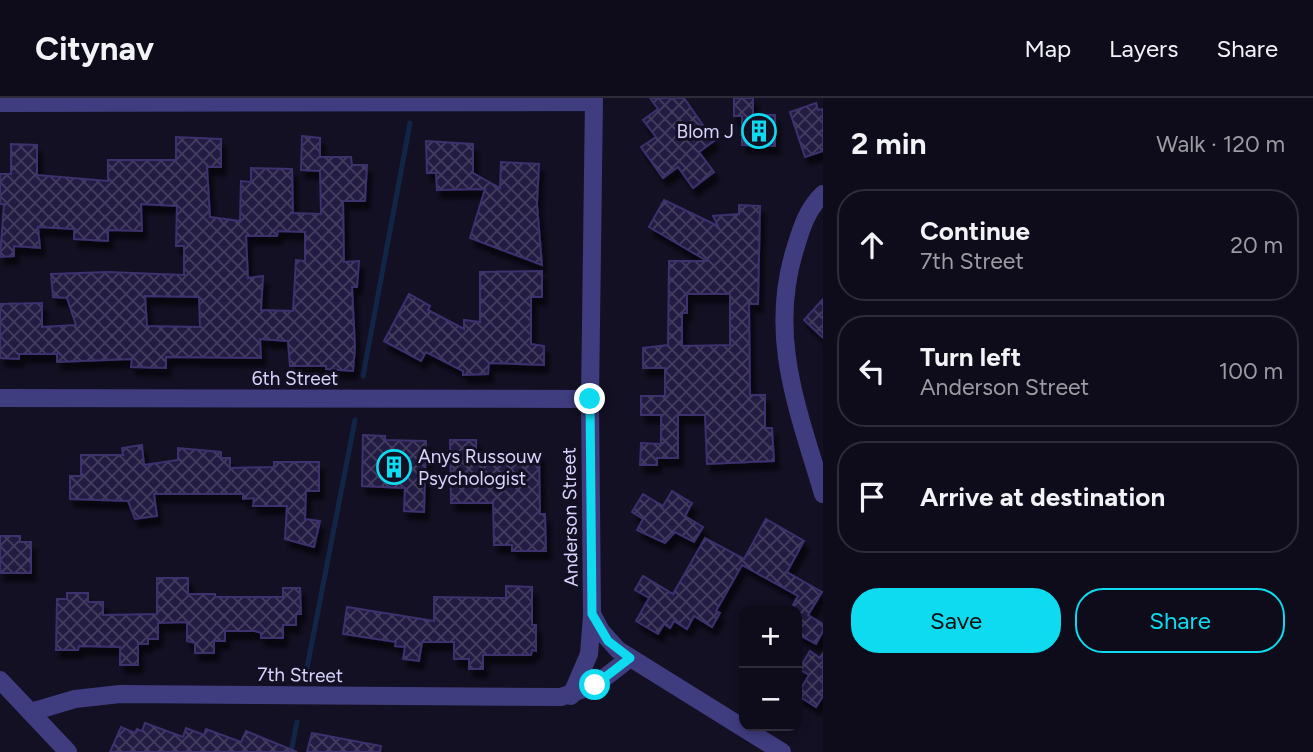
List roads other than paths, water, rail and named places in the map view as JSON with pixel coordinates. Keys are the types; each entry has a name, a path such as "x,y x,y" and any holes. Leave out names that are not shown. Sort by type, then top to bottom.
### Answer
{"street":[{"path":"0,103 593,100"},
{"name":"Anderson Street","path":"593,100 590,399 592,614 608,641 630,658 782,752"},
{"path":"823,194 809,210 794,251 782,326 794,397 823,494"},
{"name":"6th Street","path":"0,398 590,399"},
{"path":"571,696 589,654 592,614"},
{"name":"7th Street","path":"31,712 75,698 120,694 571,696 595,685 630,658"},
{"path":"0,680 68,752"}],"waterway":[{"path":"363,376 410,123"},
{"path":"306,673 355,420"},
{"path":"291,752 297,722"}],"place":[{"name":"Blom J","path":"759,131"},
{"name":"Anys Russouw Psychologist","path":"394,467"}]}
